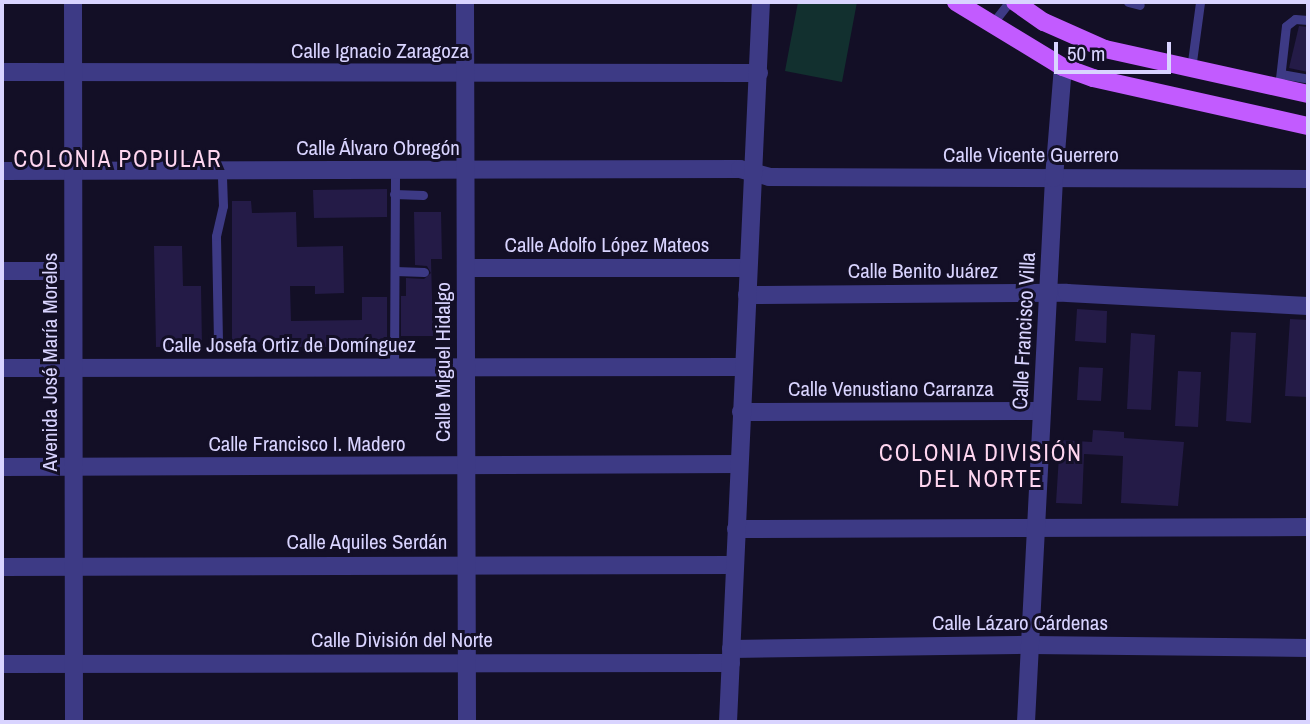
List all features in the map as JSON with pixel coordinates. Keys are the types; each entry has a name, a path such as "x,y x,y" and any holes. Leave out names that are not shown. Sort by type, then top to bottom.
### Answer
{"main road":[{"path":"956,2 1063,67 1130,87 1308,126"},
{"path":"1014,2 1078,39 1105,49 1191,69 1280,81 1308,94"}],"street":[{"name":"Avenida José María Morelos","path":"73,2 74,722"},
{"name":"Calle Miguel Hidalgo","path":"465,2 467,722"},
{"path":"727,722 761,2"},
{"name":"Calle Francisco Villa","path":"1026,722 1054,178 1063,67"},
{"name":"Calle Ignacio Zaragoza","path":"2,72 758,73"},
{"name":"Calle Álvaro Obregón","path":"2,171 740,169 754,173"},
{"name":"Calle Vicente Guerrero","path":"754,173 769,177 1308,179"},
{"name":"Calle Adolfo López Mateos","path":"466,268 748,268"},
{"path":"2,271 72,271"},
{"name":"Calle Benito Juárez","path":"747,295 1050,293 1308,306"},
{"name":"Calle Josefa Ortiz de Domínguez","path":"2,368 744,367"},
{"name":"Calle Venustiano Carranza","path":"741,412 1042,411"},
{"name":"Calle Francisco I. Madero","path":"2,467 739,464"},
{"path":"736,529 1308,527"},
{"name":"Calle Aquiles Serdán","path":"2,567 733,565"},
{"name":"Calle Lázaro Cárdenas","path":"731,656 1030,645 1308,648"},
{"name":"Calle División del Norte","path":"2,664 466,663 731,656"}],"lane":[{"path":"992,24 1009,2"},
{"path":"1128,2 1140,5"},
{"path":"1191,69 1200,2"},
{"path":"1308,20 1295,19 1287,22 1280,81 1308,79"},
{"path":"218,341 216,236 223,206 222,170"},
{"path":"394,368 395,170"},
{"path":"394,194 423,195"},
{"path":"395,271 424,272"}],"green space":[{"path":"798,2 857,2 842,82 785,71"}],"building":[{"path":"1299,26 1308,27 1308,72 1289,68"},
{"path":"387,189 387,217 314,218 313,190"},
{"path":"232,201 251,201 252,213 296,212 297,247 343,246 344,293 315,294 315,286 290,286 291,321 362,320 362,297 387,297 387,342 356,343 357,347 269,347 269,342 232,343"},
{"path":"414,212 441,212 442,259 431,259 433,336 401,336 401,296 406,296 406,278 424,279 431,273 427,266 415,265"},
{"path":"154,246 182,246 183,286 201,286 202,346 156,347"},
{"path":"1077,309 1107,311 1106,343 1075,341"},
{"path":"1290,319 1308,320 1308,397 1285,396"},
{"path":"1231,332 1256,333 1251,423 1226,421"},
{"path":"1131,333 1155,335 1151,410 1127,409"},
{"path":"1079,367 1103,368 1101,401 1077,400"},
{"path":"1178,371 1201,372 1198,427 1175,426"},
{"path":"1093,430 1124,432 1124,438 1184,442 1178,506 1121,503 1123,456 1084,454 1082,504 1056,503 1060,440 1092,442"}],"district":[{"name":"COLONIA POPULAR","path":"118,159"},
{"name":"COLONIA DIVISIÓN DEL NORTE","path":"981,466"}]}
